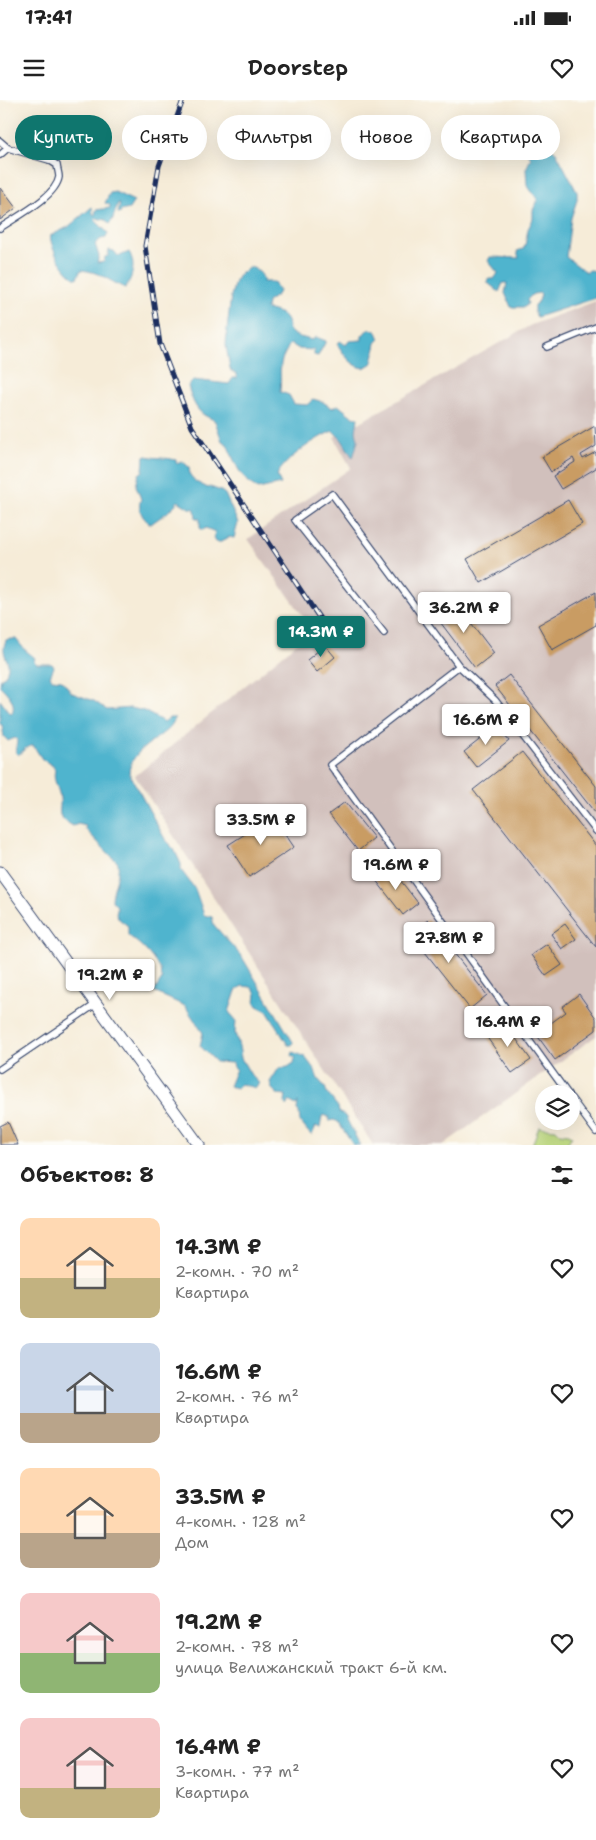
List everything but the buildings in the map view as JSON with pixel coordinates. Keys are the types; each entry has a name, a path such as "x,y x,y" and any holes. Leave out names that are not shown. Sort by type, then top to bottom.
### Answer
{"street":[{"path":"0,872 199,1145"}],"lane":[{"path":"0,141 8,148 50,160 57,165 59,176 52,190 0,228"},
{"path":"0,155 8,148"},
{"path":"547,347 596,327"},
{"path":"384,633 295,520 332,494 459,666 495,700 596,831"},
{"path":"459,666 330,765 561,1085"},
{"path":"0,1068 96,1004"},
{"path":"580,1110 596,1132"}],"shaded area":[{"path":"596,301 596,1036 443,1145 373,1145 135,776 313,630 248,539 351,468 334,437 531,325"}],"green space":[{"path":"538,1130 557,1130 560,1133 572,1136 566,1145 532,1145"}],"water":[{"path":"530,160 560,160 577,192 577,200 571,218 566,257 586,272 590,270 596,271 596,298 537,317 534,305 539,301 540,293 533,294 527,300 528,303 525,307 511,307 505,293 507,283 503,283 499,292 488,283 488,279 494,279 498,273 488,261 490,257 519,258 517,251 525,246 528,229 533,219 533,210 537,202 537,199 527,185 526,169"},
{"path":"115,192 134,201 129,209 121,211 120,214 118,213 120,204 118,203 112,221 109,224 106,220 96,218 95,220 108,233 106,238 101,239 95,244 99,256 97,263 104,262 109,250 114,251 118,256 129,252 133,270 125,288 99,274 88,271 81,270 77,278 74,278 58,259 50,236 68,227 92,207 93,214 95,215 96,210 110,208 110,205 105,203 110,193"},
{"path":"250,267 260,272 263,282 274,282 279,291 277,295 267,302 266,309 285,317 289,329 294,335 312,340 316,337 326,341 318,356 314,355 314,350 299,349 290,345 281,363 280,392 289,395 294,404 307,405 313,399 323,402 332,408 338,405 353,417 358,418 356,431 358,440 353,458 342,440 333,431 310,443 287,462 277,475 281,484 258,489 246,479 235,464 227,444 222,441 215,421 198,409 193,402 188,386 193,380 229,384 233,378 237,378 237,374 231,371 230,368 226,346 227,329 235,281 240,274"},
{"path":"369,328 377,332 380,339 376,343 372,363 364,368 355,365 337,344 340,341 346,345 349,341 362,340 362,336"},
{"path":"144,457 172,459 176,460 176,463 182,461 189,467 190,475 196,482 225,494 238,523 234,538 229,537 221,542 215,542 213,538 215,532 206,528 203,530 200,528 200,519 196,518 195,509 189,508 178,501 151,524 148,522 141,513 141,499 136,486 139,474 143,471"},
{"path":"16,639 35,658 34,661 37,664 52,664 54,667 50,676 52,679 62,680 72,693 94,701 107,710 131,708 144,711 164,722 169,718 175,718 172,725 166,731 136,756 131,764 129,773 166,841 174,849 181,864 181,870 195,889 204,915 212,917 214,925 242,957 293,1042 292,1045 288,1045 267,1011 257,1006 255,1003 256,993 251,987 242,986 236,991 229,1012 236,1020 235,1033 241,1058 251,1075 259,1083 256,1088 241,1084 237,1088 229,1086 236,1069 233,1063 216,1062 200,1046 203,1033 185,1006 154,992 162,979 160,969 145,950 128,935 128,926 119,919 116,913 117,906 112,901 118,873 118,863 85,829 86,826 78,824 73,826 61,817 60,798 53,766 42,759 33,745 18,755 16,753 17,740 15,738 8,741 4,737 2,725 0,724 0,700 9,712 12,713 13,705 6,692 0,686 1,678 5,676 8,668 4,645 6,640"},
{"path":"293,1052 305,1057 314,1069 318,1079 338,1107 339,1112 345,1116 360,1145 353,1145 338,1122 334,1120 329,1121 329,1117 324,1115 322,1116 320,1128 316,1126 312,1135 310,1134 300,1122 297,1110 298,1102 296,1105 289,1101 288,1105 286,1105 286,1095 277,1094 272,1089 270,1082 279,1068 288,1067 295,1062 296,1058 292,1056"}],"railway":[{"path":"183,100 159,166 145,246 160,344 192,427 326,628"}]}
